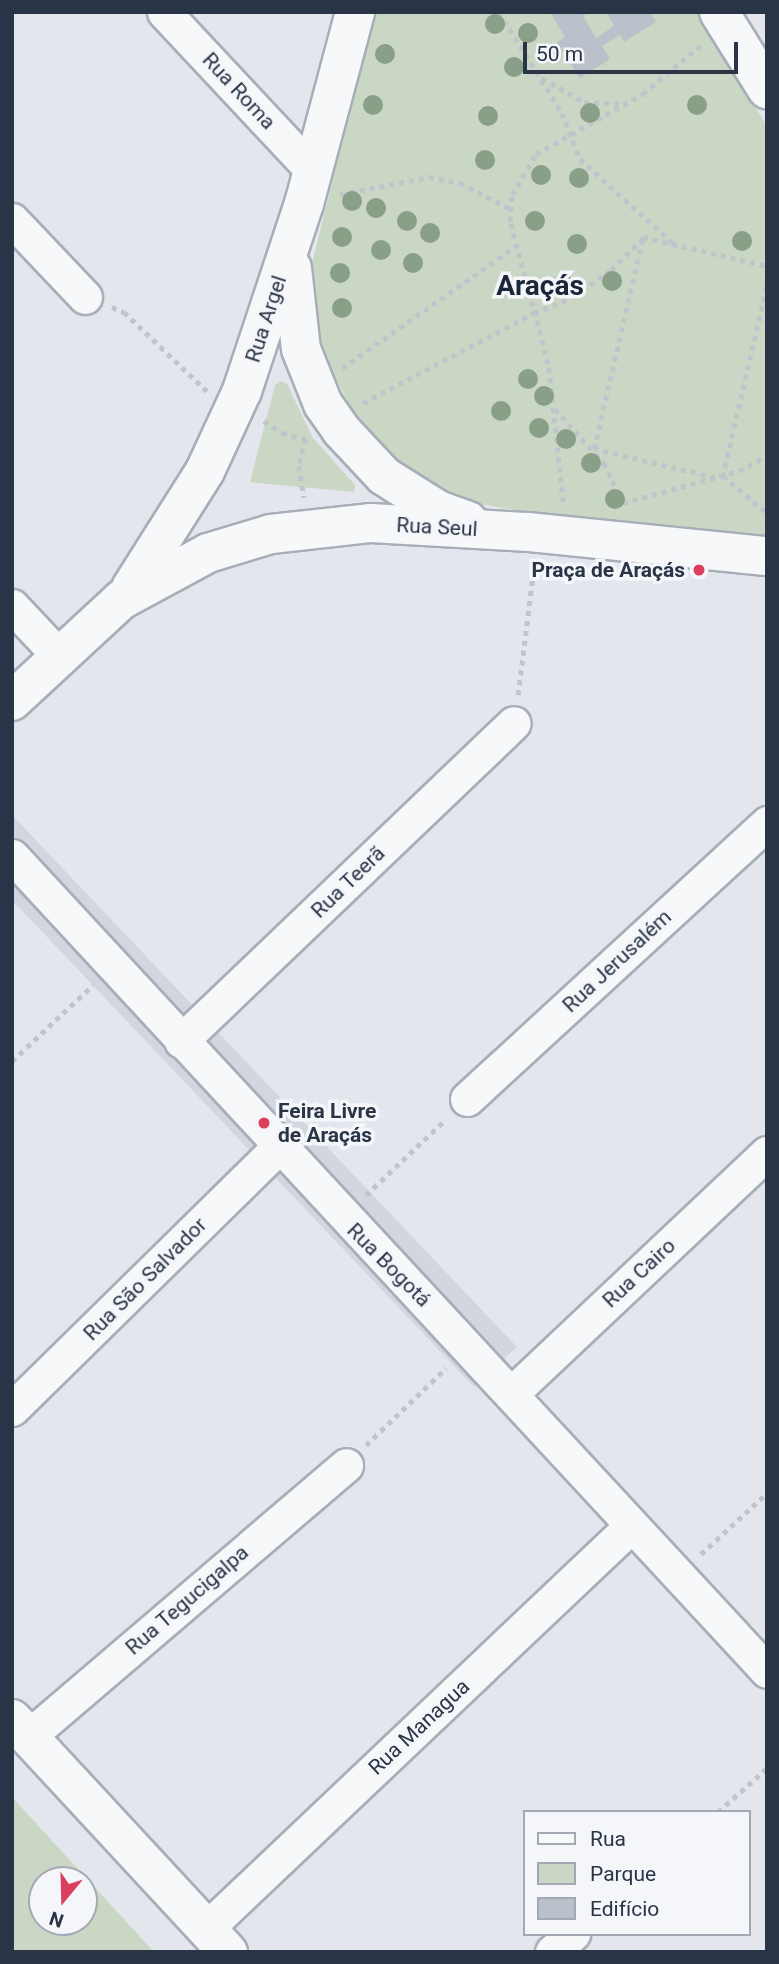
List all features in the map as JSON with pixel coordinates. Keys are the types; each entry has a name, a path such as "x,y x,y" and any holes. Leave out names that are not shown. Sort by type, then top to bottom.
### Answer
{"street":[{"name":"Rua Roma","path":"164,12 317,190"},
{"name":"Rua Argel","path":"121,600 180,516 235,407 317,190 355,12"},
{"path":"722,18 767,89"},
{"path":"317,190 292,261 295,320 311,377 341,430 384,476 429,505 468,521 544,525"},
{"path":"12,220 85,297"},
{"name":"Rua Seul","path":"121,600 208,553 306,528 371,523 544,525 767,556"},
{"path":"12,701 121,600"},
{"path":"12,606 60,657"},
{"name":"Rua Teerã","path":"181,1041 514,723"},
{"name":"Rua Jerusalém","path":"467,1099 767,823"},
{"name":"Rua Bogotá","path":"12,856 342,1218 512,1393 677,1577 767,1671"},
{"name":"Rua São Salvador","path":"12,1409 278,1148"},
{"name":"Rua Cairo","path":"512,1393 767,1153"},
{"name":"Rua Tegucigalpa","path":"20,1728 346,1465"},
{"name":"Rua Managua","path":"217,1940 631,1526"},
{"path":"20,1728 217,1940"},
{"path":"552,1952 571,1936"}],"path":[{"path":"499,12 540,76 586,167 676,245"},
{"path":"514,723 544,525 555,408 509,208 524,167 549,144 629,103 722,18"},
{"path":"540,76 584,102 629,103"},
{"path":"317,190 429,177 460,183 509,208"},
{"path":"643,237 767,266"},
{"path":"356,407 593,284 643,237"},
{"path":"594,449 643,237"},
{"path":"336,372 516,246"},
{"path":"723,476 767,287"},
{"path":"85,297 124,312 213,397 282,433 306,439 299,466 306,528"},
{"path":"555,408 594,449 625,510"},
{"path":"594,449 716,478"},
{"path":"623,503 723,476 767,456"},
{"path":"723,476 767,513"},
{"path":"12,1061 113,967"},
{"path":"342,1218 467,1099"},
{"path":"346,1465 468,1347"},
{"path":"677,1577 767,1493"},
{"path":"720,1810 767,1768"}],"shaded area":[{"name":"Feira Livre de Araçás","path":"12,815 517,1347 474,1387 12,900"}],"green space":[{"path":"375,12 696,12 767,126 767,536 531,513 474,503 421,478 375,442 356,419 319,344 312,263"},
{"path":"281,381 287,384 313,438 355,485 354,492 250,482 275,385"},
{"path":"12,1797 75,1866 28,1866 28,1936 98,1936 98,1891 154,1952 12,1952"}],"building":[{"path":"550,12 590,12 583,16 596,38 614,26 606,12 650,12 656,22 624,42 620,35 602,46 610,59 580,78 557,42 565,37"}],"place":[{"name":"Praça de Araçás","path":"699,570"},
{"name":"Feira Livre de Araçás","path":"264,1123"}],"district":[{"name":"Araçás","path":"540,286"}]}
